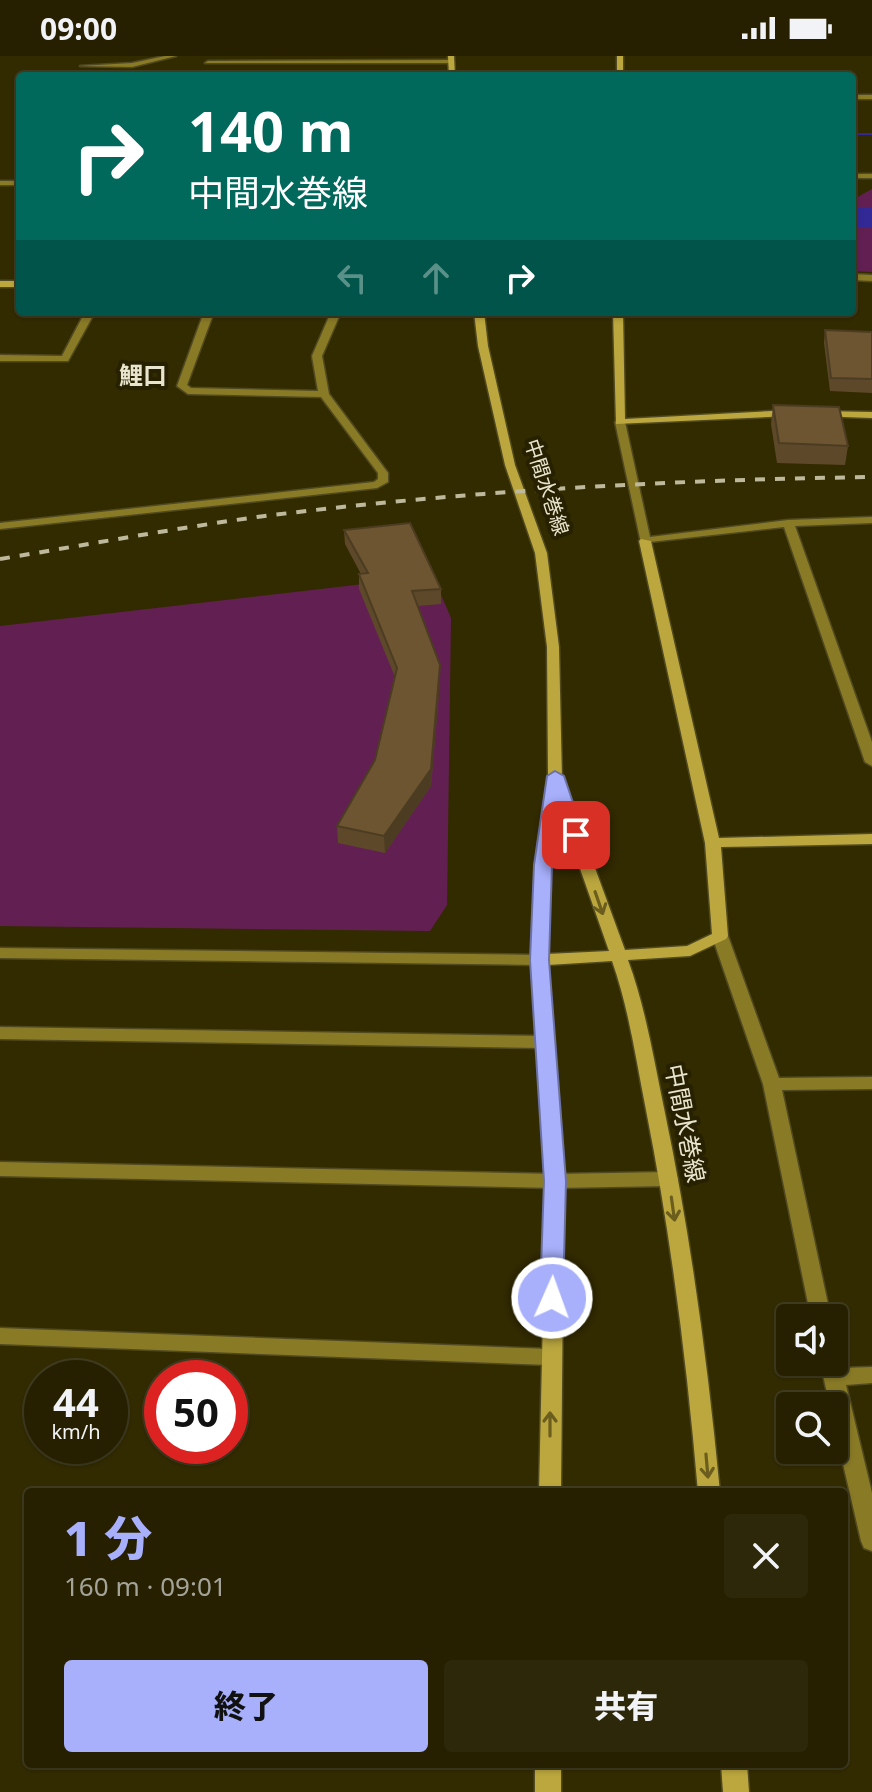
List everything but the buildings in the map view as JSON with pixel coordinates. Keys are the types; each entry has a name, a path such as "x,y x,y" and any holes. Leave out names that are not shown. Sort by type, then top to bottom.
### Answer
{"main road":[{"name":"中間水巻線","path":"479,316 483,346 510,465 541,553 553,647 555,776 543,865 539,960 555,1181 550,1488"},
{"path":"618,316 620,422 765,413 872,415"},
{"path":"539,960 690,951 720,936 713,843 645,541"},
{"name":"中間水巻線","path":"555,776 632,994 669,1179 703,1424 709,1488"},
{"path":"713,843 872,839"},
{"path":"548,1768 548,1792"},
{"path":"734,1768 736,1792"}],"street":[{"path":"80,56 83,66 93,72"},
{"path":"83,66 132,65 173,56"},
{"path":"208,60 451,59"},
{"path":"208,60 221,70"},
{"path":"0,358 65,359 88,316"},
{"path":"208,316 182,386 188,391 324,394"},
{"path":"0,526 377,485 384,480 383,473 324,394 317,356 334,316"},
{"path":"620,422 645,541 788,523 872,520"},
{"path":"788,523 872,762"},
{"path":"720,936 772,1084 818,1304"},
{"path":"0,953 539,960"},
{"path":"0,1033 544,1042"},
{"path":"772,1084 872,1083"},
{"path":"0,1169 555,1181 669,1179"},
{"path":"0,1336 550,1357"},
{"path":"848,1371 872,1375"},
{"path":"834,1376 872,1541"}],"shaded area":[{"path":"872,189 872,272 856,271 856,198"},
{"path":"433,576 451,618 447,905 430,931 0,926 0,626"}],"waterway":[{"path":"856,134 872,134"},
{"path":"856,218 872,218"}],"railway":[{"path":"0,559 257,517 410,500 641,484 872,477"}],"district":[{"name":"鯉口","path":"143,374"}],"route":[{"path":"552,1298 555,1181 539,960 543,865 555,776 576,835"}]}
